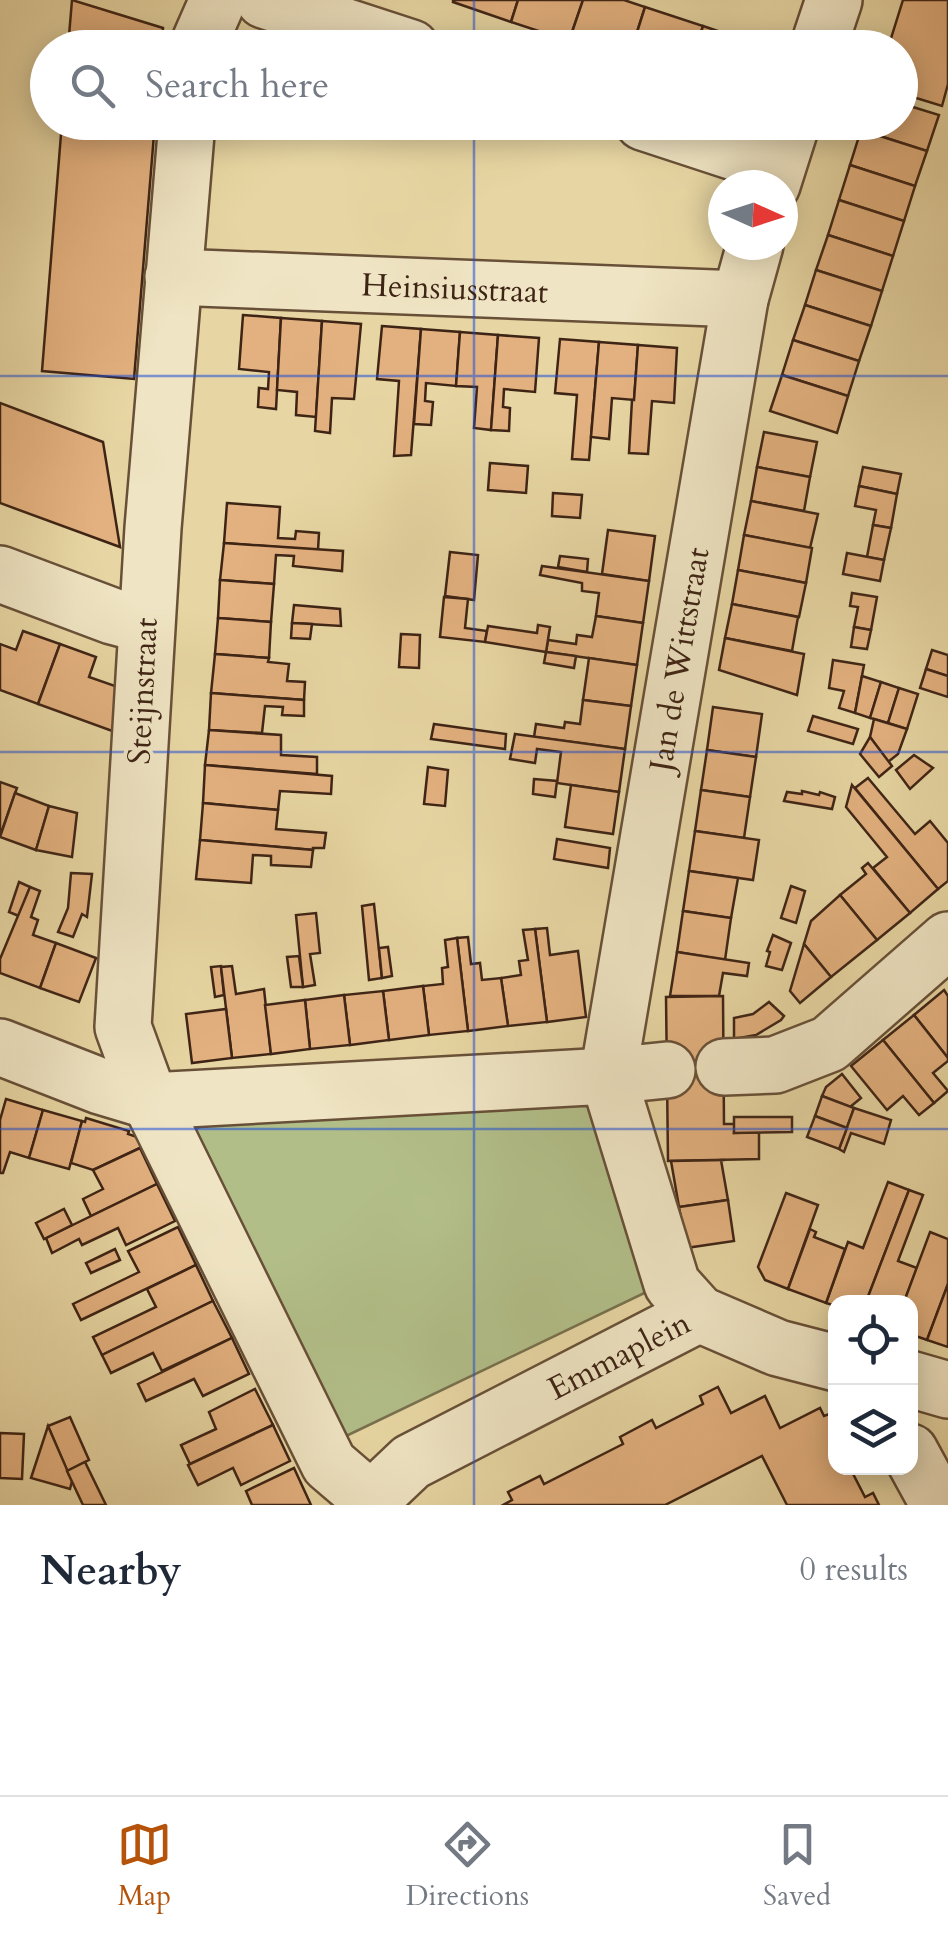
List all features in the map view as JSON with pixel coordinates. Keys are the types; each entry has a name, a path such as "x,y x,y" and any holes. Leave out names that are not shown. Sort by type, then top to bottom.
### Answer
{"street":[{"path":"205,30 218,0"},
{"path":"824,30 834,0"},
{"path":"290,4 362,30"},
{"name":"Steijnstraat","path":"150,1101 122,1028 146,625 184,140"},
{"path":"712,140 781,158"},
{"name":"Jan de Wittstraat","path":"608,1076 740,298 751,260"},
{"name":"Heinsiusstraat","path":"172,277 740,298"},
{"path":"0,574 146,625"},
{"path":"724,1067 775,1064 828,1044 948,940"},
{"path":"0,1047 150,1101 667,1070"},
{"name":"Emmaplein","path":"150,1101 329,1464 371,1502 411,1462 699,1314 672,1284 608,1076"},
{"path":"699,1314 778,1348 828,1361"},
{"path":"918,1381 948,1390"},
{"path":"918,1467 939,1505"}],"green space":[{"path":"599,1100 659,1286 344,1437 188,1135 208,1121"}],"building":[{"path":"72,0 163,28 163,30 70,30"},
{"path":"453,0 518,0 511,22"},
{"path":"518,0 583,0 573,30 535,30 511,22"},
{"path":"583,0 624,0 645,7 638,30 573,30"},
{"path":"903,0 948,0 948,84 942,106 918,99 918,30 894,30"},
{"path":"645,7 703,26 702,30 638,30"},
{"path":"918,109 939,115 927,151 892,140 918,140"},
{"path":"61,140 154,140 134,379 42,371"},
{"path":"858,140 892,140 927,151 915,186 850,165"},
{"path":"850,165 915,186 904,221 839,200"},
{"path":"839,200 904,221 893,256 828,235"},
{"path":"828,235 893,256 882,291 816,270"},
{"path":"816,270 882,291 871,326 805,305"},
{"path":"805,305 871,326 859,361 793,340"},
{"path":"243,315 281,318 276,409 258,407 259,388 268,389 269,372 239,369"},
{"path":"281,318 322,321 316,417 296,415 297,392 277,390"},
{"path":"322,321 361,324 354,399 332,398 330,433 315,431"},
{"path":"382,326 421,329 411,455 394,456 399,381 377,379"},
{"path":"421,329 460,332 456,386 426,383 425,401 433,402 431,425 414,424"},
{"path":"460,332 498,335 491,430 474,428 477,387 456,386"},
{"path":"498,335 539,338 535,392 504,389 503,407 510,408 509,431 491,430"},
{"path":"560,339 599,342 589,460 572,459 577,395 555,393"},
{"path":"793,340 859,361 848,396 782,375"},
{"path":"599,342 638,345 634,400 612,398 609,439 591,437"},
{"path":"638,345 677,348 674,403 652,401 648,454 629,453"},
{"path":"782,375 848,396 837,433 770,411"},
{"path":"0,403 103,442 120,547 0,503"},
{"path":"764,432 817,442 810,477 757,467"},
{"path":"490,463 528,466 526,493 488,490"},
{"path":"757,467 810,477 804,511 751,501"},
{"path":"863,467 901,474 897,494 859,486"},
{"path":"859,486 897,494 891,528 873,525 876,510 855,506"},
{"path":"553,493 582,495 580,518 552,516"},
{"path":"751,501 818,514 810,548 744,535"},
{"path":"227,503 280,507 278,538 295,539 296,531 319,533 318,550 224,543"},
{"path":"873,525 891,528 884,560 867,557"},
{"path":"608,530 655,536 649,581 602,574"},
{"path":"744,535 812,548 806,583 738,570"},
{"path":"224,543 343,551 342,571 293,566 294,556 276,555 274,584 220,580"},
{"path":"450,552 478,555 474,600 445,596"},
{"path":"847,553 884,560 880,581 843,574"},
{"path":"560,556 588,559 587,572 558,567"},
{"path":"542,566 649,581 643,623 596,616 599,593 582,591 582,583 540,575"},
{"path":"738,570 806,583 799,617 732,604"},
{"path":"220,580 274,584 271,622 218,618"},
{"path":"852,593 877,597 871,630 854,627 858,607 850,606"},
{"path":"444,597 468,599 465,628 487,631 485,642 440,637"},
{"path":"732,604 798,617 792,651 725,638"},
{"path":"294,605 340,609 341,626 292,623"},
{"path":"596,616 643,623 637,665 546,652 548,640 576,644 577,635 592,637"},
{"path":"218,618 271,622 269,658 215,654"},
{"path":"292,623 312,624 310,639 291,638"},
{"path":"538,625 550,627 546,652 485,642 488,626 537,633"},
{"path":"854,627 871,630 867,649 851,647"},
{"path":"23,631 60,644 38,704 0,690 0,644 16,650"},
{"path":"401,634 420,635 419,668 399,667"},
{"path":"725,638 804,654 797,695 719,670"},
{"path":"60,644 96,657 89,677 118,687 115,732 38,704"},
{"path":"932,650 948,655 948,676 926,669"},
{"path":"546,652 576,656 574,668 544,663"},
{"path":"215,654 269,658 268,662 289,664 287,681 305,682 304,700 211,693"},
{"path":"589,658 637,665 631,706 583,700"},
{"path":"833,660 864,665 855,713 839,708 844,691 829,688"},
{"path":"926,669 948,676 948,697 920,688"},
{"path":"862,676 881,682 870,718 855,713"},
{"path":"881,682 899,688 888,723 870,718"},
{"path":"899,688 918,694 907,729 888,723"},
{"path":"211,693 304,700 304,716 282,715 283,707 265,706 262,733 209,730"},
{"path":"583,700 631,706 625,749 534,737 536,724 564,728 565,722 580,724"},
{"path":"713,707 762,714 756,757 707,750"},
{"path":"813,716 858,729 853,744 808,731"},
{"path":"874,719 907,729 898,754 888,762 870,737"},
{"path":"434,724 506,734 505,749 431,739"},
{"path":"209,730 281,735 281,755 317,757 317,774 205,765"},
{"path":"515,734 625,749 619,792 557,783 561,752 537,749 535,763 510,759"},
{"path":"870,737 892,766 879,777 860,754"},
{"path":"707,750 756,757 750,797 701,790"},
{"path":"914,755 933,768 910,789 896,770"},
{"path":"205,765 332,776 331,794 280,791 278,810 203,803"},
{"path":"428,767 448,770 445,806 424,804"},
{"path":"868,778 915,834 930,821 948,843 948,881 938,889 855,788"},
{"path":"534,779 557,781 555,797 533,794"},
{"path":"0,782 17,788 0,836"},
{"path":"571,785 619,792 613,834 565,827"},
{"path":"852,785 938,889 910,913 873,868 887,857 846,807"},
{"path":"701,790 750,797 744,838 695,831"},
{"path":"787,792 835,797 832,809 784,801"},
{"path":"15,793 49,806 36,850 0,837"},
{"path":"203,803 278,810 276,829 326,833 324,848 200,840"},
{"path":"49,806 77,813 72,857 36,850"},
{"path":"695,831 759,840 753,880 689,871"},
{"path":"557,839 610,848 608,868 554,859"},
{"path":"200,840 313,850 311,867 271,865 271,856 253,855 251,883 196,879"},
{"path":"868,863 910,913 877,940 840,895 866,874 862,868"},
{"path":"689,871 738,878 731,918 683,911"},
{"path":"71,873 92,874 87,917 82,914 73,937 58,932 68,908"},
{"path":"19,882 30,887 19,916 9,912"},
{"path":"791,886 805,891 796,923 781,918"},
{"path":"30,887 40,891 31,917 38,920 33,935 56,943 40,988 0,973 0,959"},
{"path":"840,895 877,940 831,977 804,944 811,921"},
{"path":"374,904 382,978 369,980 362,906"},
{"path":"683,911 731,918 725,960 677,952"},
{"path":"316,913 320,953 310,954 315,985 303,987 296,915"},
{"path":"547,928 550,955 578,951 586,1017 547,1022 535,929"},
{"path":"535,929 547,1022 508,1026 501,978 521,975 519,961 528,960 523,930"},
{"path":"773,935 791,943 782,970 766,966"},
{"path":"468,937 471,964 480,963 482,980 501,978 508,1026 468,1031 457,938"},
{"path":"457,938 468,1031 429,1035 423,986 443,984 442,968 448,967 445,940"},
{"path":"56,943 96,958 79,1002 40,988"},
{"path":"804,944 831,977 800,1003 790,991"},
{"path":"388,947 392,976 382,978 379,948"},
{"path":"677,952 749,963 747,976 723,973 719,996 670,996"},
{"path":"299,956 303,987 291,987 287,957"},
{"path":"221,966 224,995 215,997 211,967"},
{"path":"232,966 236,994 264,989 271,1054 232,1058 221,967"},
{"path":"423,986 429,1035 389,1040 383,991"},
{"path":"944,990 948,996 948,1058 914,1015"},
{"path":"383,991 389,1040 350,1045 344,995"},
{"path":"344,995 350,1045 310,1049 305,1000"},
{"path":"723,996 724,1124 735,1124 734,1133 759,1132 759,1159 668,1161 666,997"},
{"path":"305,1000 310,1049 271,1054 265,1005"},
{"path":"769,1002 784,1016 781,1020 756,1035 734,1039 734,1018 753,1014"},
{"path":"226,1009 232,1058 192,1063 186,1014"},
{"path":"914,1015 948,1058 933,1073 948,1091 934,1103 883,1040"},
{"path":"883,1040 934,1103 919,1115 903,1096 887,1110 851,1066"},
{"path":"842,1074 861,1098 850,1107 822,1096 826,1087"},
{"path":"822,1096 854,1108 847,1128 815,1116"},
{"path":"6,1099 43,1110 29,1158 10,1152 0,1173 0,1120"},
{"path":"854,1108 891,1120 884,1144 851,1133 844,1152 839,1149"},
{"path":"43,1110 82,1121 69,1169 29,1158"},
{"path":"815,1116 847,1128 839,1149 807,1137"},
{"path":"734,1117 792,1117 792,1132 734,1133"},
{"path":"86,1118 129,1131 128,1134 143,1139 140,1148 93,1170 71,1163"},
{"path":"140,1148 157,1184 91,1216 83,1199 103,1189 93,1170"},
{"path":"721,1160 728,1200 679,1207 671,1161"},
{"path":"888,1182 909,1190 869,1295 829,1295 848,1242 863,1248"},
{"path":"157,1184 175,1221 126,1245 118,1228 82,1245 79,1239 52,1253 46,1238"},
{"path":"909,1190 923,1195 898,1261 917,1268 907,1295 869,1295"},
{"path":"786,1193 818,1205 788,1289 765,1280 758,1267"},
{"path":"728,1200 734,1241 686,1248 679,1207"},
{"path":"64,1209 72,1225 44,1239 36,1223"},
{"path":"178,1227 196,1265 81,1320 73,1304 139,1272 128,1251"},
{"path":"810,1229 816,1232 814,1237 845,1249 826,1303 788,1289"},
{"path":"930,1232 948,1239 948,1284 927,1340 918,1337 918,1295 907,1295"},
{"path":"115,1249 120,1260 91,1273 86,1263"},
{"path":"196,1265 213,1301 102,1355 93,1337 156,1307 147,1289"},
{"path":"948,1284 948,1347 927,1340"},
{"path":"213,1301 232,1338 162,1371 153,1353 111,1373 102,1355"},
{"path":"232,1338 249,1374 203,1396 194,1379 146,1401 138,1384"},
{"path":"718,1387 731,1413 765,1396 780,1428 820,1408 824,1416 828,1414 828,1475 854,1475 865,1497 873,1493 879,1505 787,1505 762,1456 665,1505 503,1505 512,1500 508,1492 540,1476 544,1484 623,1444 620,1437 652,1420 656,1428 703,1404 700,1396"},
{"path":"255,1389 273,1425 190,1464 181,1445 216,1429 209,1412"},
{"path":"70,1417 89,1460 67,1471 48,1426"},
{"path":"273,1425 290,1461 241,1485 233,1468 198,1485 188,1465"},
{"path":"48,1426 72,1481 70,1489 31,1478"},
{"path":"0,1433 24,1434 22,1479 0,1478"},
{"path":"85,1462 106,1505 83,1505 67,1471"},
{"path":"294,1468 311,1505 252,1505 246,1491"}]}
